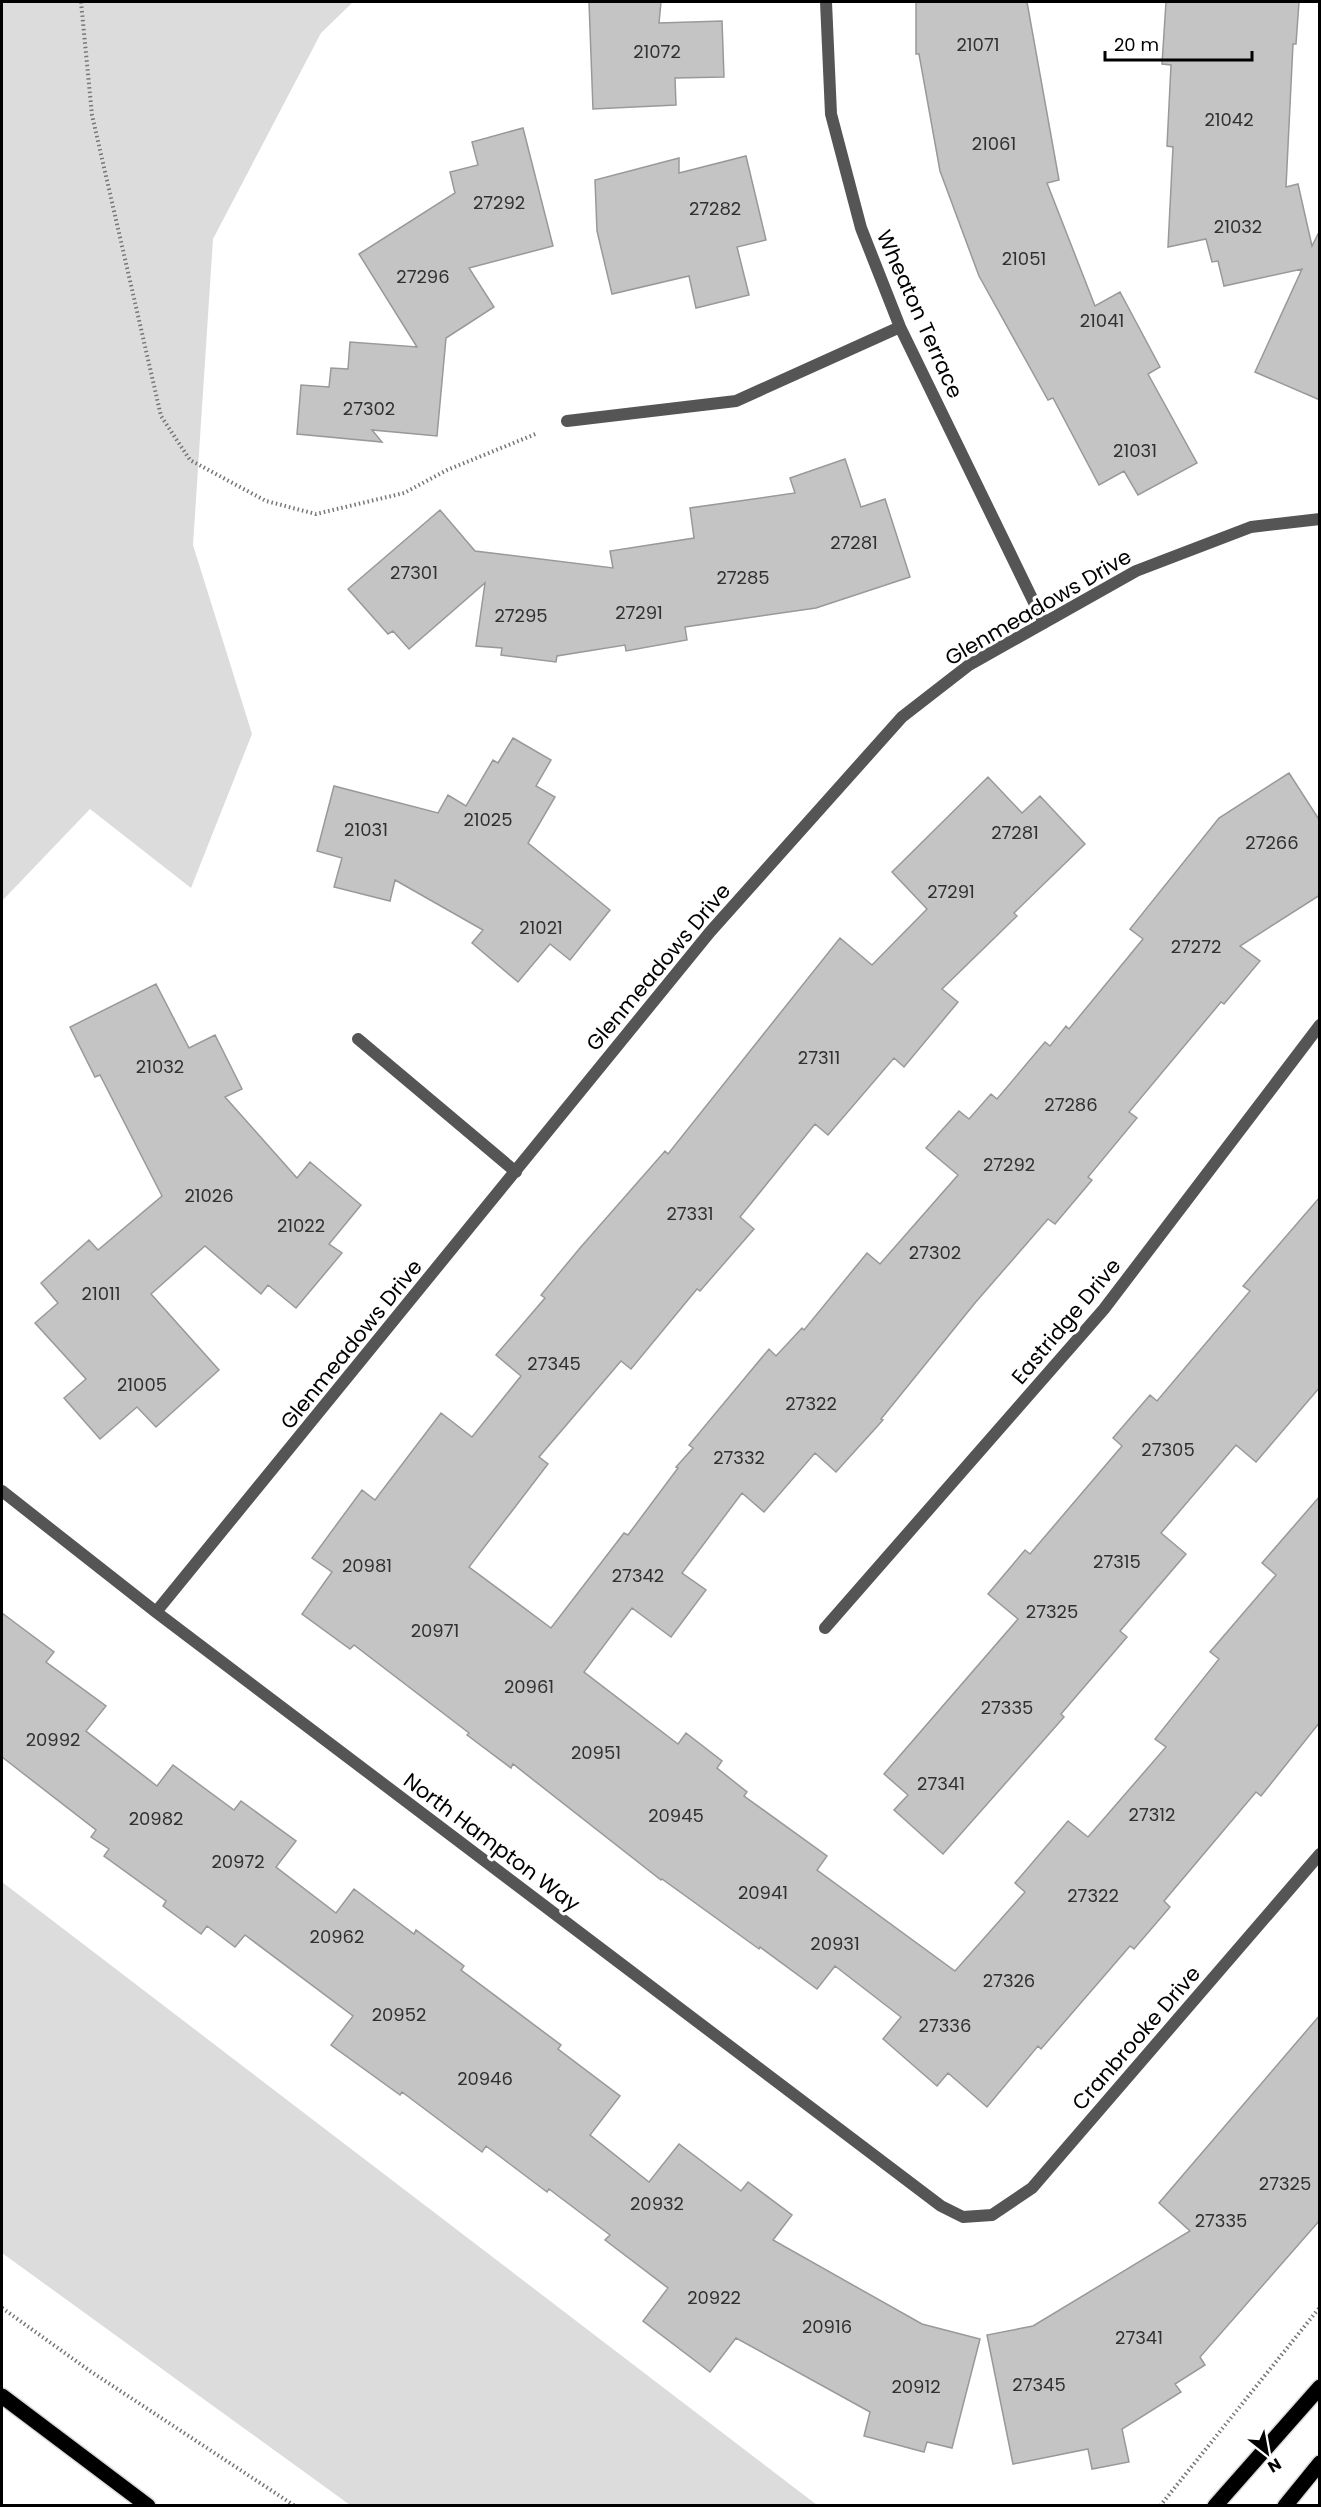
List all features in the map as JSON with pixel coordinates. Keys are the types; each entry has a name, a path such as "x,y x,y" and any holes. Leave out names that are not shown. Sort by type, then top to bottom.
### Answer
{"main road":[{"path":"1215,2505 1320,2387"},
{"path":"2,2396 148,2505"},
{"path":"1285,2505 1320,2463"}],"street":[{"name":"Wheaton Terrace","path":"826,2 831,114 861,228 900,327 1044,623"},
{"path":"567,421 736,401 900,327"},
{"name":"Glenmeadows Drive","path":"156,1612 710,932 902,717 969,665 1136,570 1251,526 1320,519"},
{"name":"Eastridge Drive","path":"825,1628 1104,1310 1320,1025"},
{"path":"358,1039 516,1172"},
{"name":"North Hampton Way","path":"2,1491 156,1612 941,2206 963,2217"},
{"name":"Cranbrooke Drive","path":"963,2217 992,2215 1032,2188 1320,1854"}],"path":[{"path":"81,2 92,115 161,416 190,460 266,501 316,514 404,493 447,470 567,421"},
{"path":"1160,2505 1320,2307"},
{"path":"2,2308 90,2371 296,2505"}],"shaded area":[{"path":"2,2 353,2 321,33 213,239 193,545 252,734 191,888 90,809 2,901"},
{"path":"2,1882 817,2505 350,2505 2,2253"}],"building":[{"path":"589,2 661,2 659,23 722,21 724,77 675,78 676,105 593,109"},
{"path":"916,2 1027,2 1059,180 1047,183 1095,306 1120,292 1160,367 1148,374 1197,463 1138,495 1124,471 1099,485 1053,398 1048,400 979,276 940,171 919,54 916,54"},
{"path":"1166,2 1299,2 1296,44 1293,44 1286,187 1298,184 1312,246 1320,230 1320,400 1255,372 1302,269 1224,286 1218,261 1212,262 1206,239 1168,247 1173,147 1167,146 1171,65 1162,64"},
{"path":"523,128 553,246 469,268 494,307 446,338 437,436 372,430 382,442 297,434 301,385 329,387 331,368 348,369 350,342 417,347 359,254 455,193 450,172 478,165 472,142"},
{"path":"746,156 766,240 737,247 749,295 696,308 689,276 612,294 597,231 595,180 679,158 679,173"},
{"path":"845,459 861,507 885,499 910,577 816,608 685,627 687,640 626,651 625,645 557,656 556,662 501,655 502,648 476,646 485,583 409,649 393,631 388,634 348,589 440,510 475,551 613,568 610,551 694,538 690,508 795,493 790,478"},
{"path":"513,738 551,760 536,786 555,797 528,843 610,910 570,960 550,944 518,982 472,943 483,930 395,880 390,901 334,887 342,858 317,851 334,786 438,813 448,795 466,806 493,760 498,763"},
{"path":"1289,773 1320,821 1320,895 1240,946 1260,961 1224,1004 1221,1002 1129,1112 1137,1118 1088,1177 1092,1180 1055,1224 1048,1219 975,1303 881,1419 883,1420 836,1472 815,1453 764,1512 742,1493 682,1573 706,1590 671,1637 632,1608 584,1672 678,1744 686,1733 722,1761 717,1768 747,1792 744,1796 827,1856 817,1870 955,1971 1025,1892 1015,1883 1068,1821 1088,1837 1166,1747 1155,1739 1219,1659 1210,1652 1276,1575 1262,1563 1320,1496 1320,1722 1261,1796 1256,1792 1164,1901 1170,1907 1134,1949 1130,1946 1041,2049 1038,2046 987,2107 948,2073 937,2086 883,2039 901,2017 835,1966 817,1989 661,1880 513,1764 511,1768 467,1735 469,1733 354,1645 350,1649 302,1614 332,1572 312,1558 362,1490 375,1500 441,1413 472,1437 521,1376 496,1355 545,1298 541,1295 580,1248 665,1151 668,1154 840,938 872,965 927,909 892,872 988,777 1022,813 1040,796 1085,844 1014,913 1017,916 942,989 958,1002 904,1067 894,1058 828,1135 815,1124 740,1217 754,1229 700,1291 697,1289 631,1369 621,1361 539,1457 548,1464 469,1567 551,1628 624,1533 628,1535 678,1468 676,1467 693,1448 689,1445 769,1349 776,1356 802,1328 804,1330 867,1253 880,1264 958,1175 926,1148 959,1111 969,1119 991,1094 997,1099 1045,1042 1050,1046 1066,1026 1069,1029 1143,939 1130,929 1219,818"},
{"path":"156,984 189,1048 215,1035 242,1089 225,1097 297,1178 310,1162 361,1205 329,1244 342,1253 296,1308 268,1285 261,1294 205,1246 151,1294 219,1370 156,1427 137,1407 100,1439 64,1398 86,1379 35,1323 58,1303 41,1283 89,1240 98,1250 162,1196 100,1075 95,1077 70,1027"},
{"path":"1320,1197 1320,1387 1256,1462 1236,1445 1161,1533 1186,1554 1120,1631 1127,1637 1061,1714 1064,1717 943,1854 894,1810 908,1795 884,1774 1018,1619 988,1594 1025,1550 1030,1554 1122,1446 1113,1438 1150,1395 1157,1401 1250,1291 1243,1286"},
{"path":"2,1613 54,1652 46,1662 106,1706 86,1731 157,1786 173,1765 234,1810 241,1801 296,1841 276,1867 336,1913 354,1889 414,1934 416,1930 464,1966 461,1970 561,2045 558,2049 620,2096 590,2135 649,2182 679,2144 741,2191 748,2182 792,2215 773,2240 922,2324 980,2339 952,2448 927,2442 924,2452 864,2436 870,2412 736,2338 710,2372 643,2321 668,2288 605,2240 610,2235 549,2189 547,2192 486,2146 482,2152 402,2092 400,2095 331,2045 353,2016 245,1935 235,1947 207,1926 201,1934 163,1906 166,1901 104,1856 109,1849 91,1837 96,1830 2,1757"},
{"path":"1320,2015 1320,2220 1200,2357 1205,2365 1175,2384 1181,2392 1122,2429 1129,2462 1092,2469 1088,2449 1013,2464 987,2335 1033,2326 1190,2231 1159,2203"}]}
